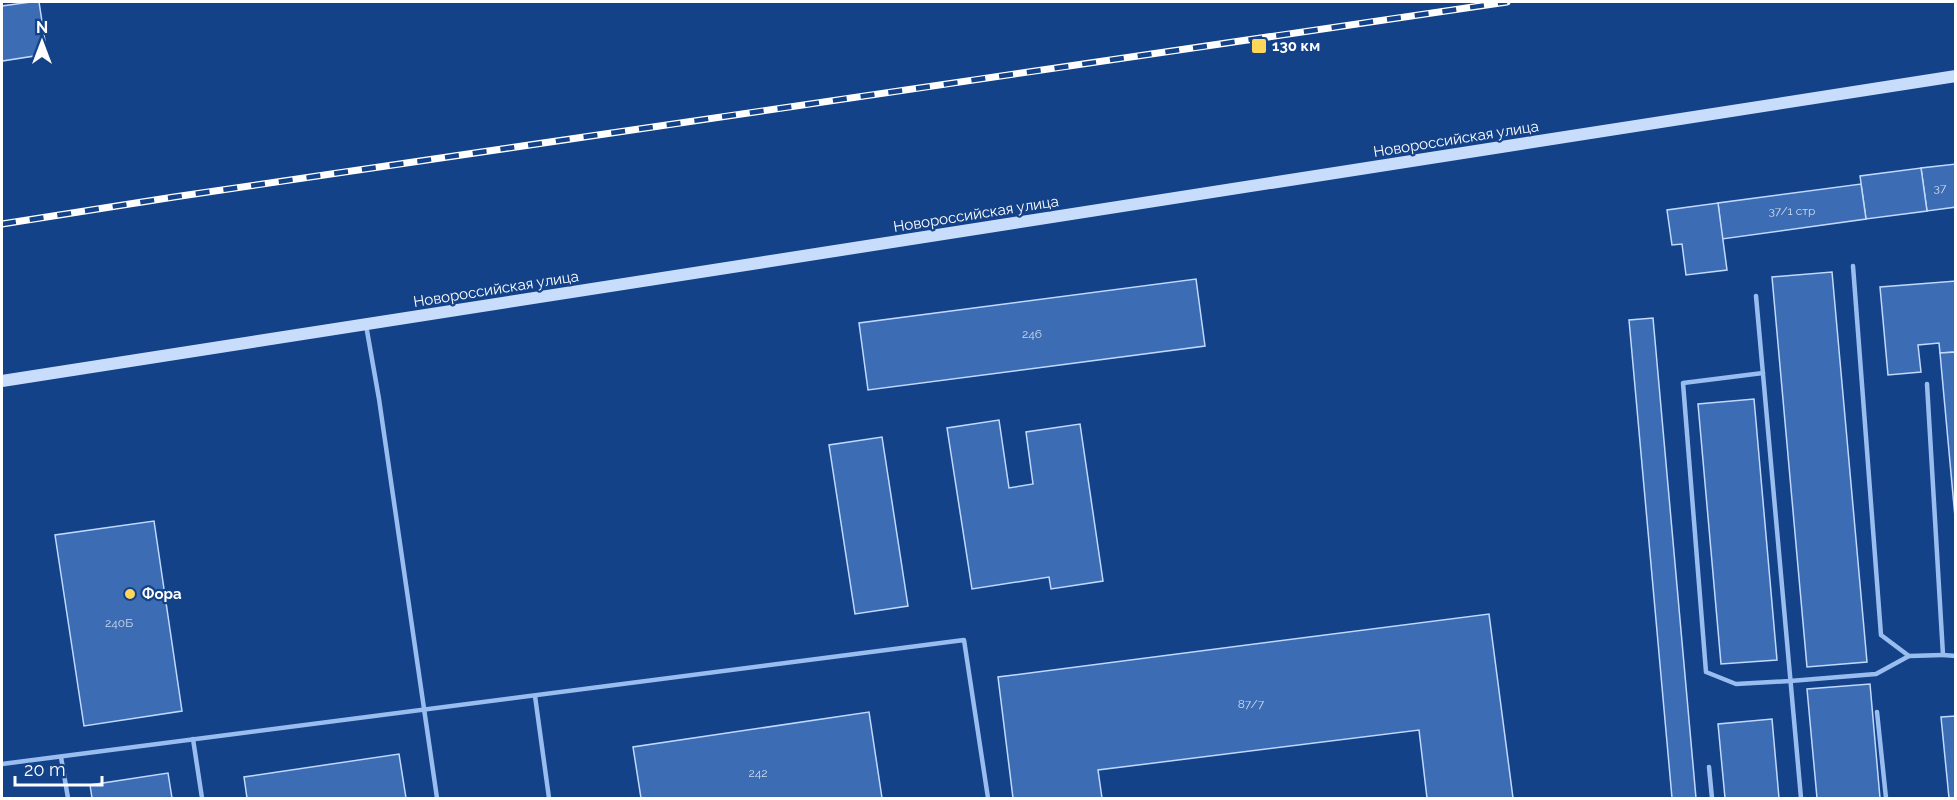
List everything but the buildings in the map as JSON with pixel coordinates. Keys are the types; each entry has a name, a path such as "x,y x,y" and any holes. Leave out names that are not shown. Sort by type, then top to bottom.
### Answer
{"street":[{"name":"Новороссийская улица","path":"2,381 1956,76"}],"lane":[{"path":"1853,266 1881,635 1910,656"},
{"path":"1756,296 1801,798"},
{"path":"366,325 379,399 437,798"},
{"path":"1763,373 1683,383 1706,672 1736,684 1790,681 1876,674 1910,656 1956,656"},
{"path":"1927,384 1943,655"},
{"path":"2,764 964,640 988,798"},
{"path":"535,696 549,798"},
{"path":"1877,712 1886,798"},
{"path":"193,739 202,798"},
{"path":"61,757 68,798"},
{"path":"1709,767 1712,798"}],"railway":[{"path":"2,224 1507,2"}],"place":[{"name":"130 км","path":"1259,46"},
{"name":"Фора","path":"130,594"}]}
